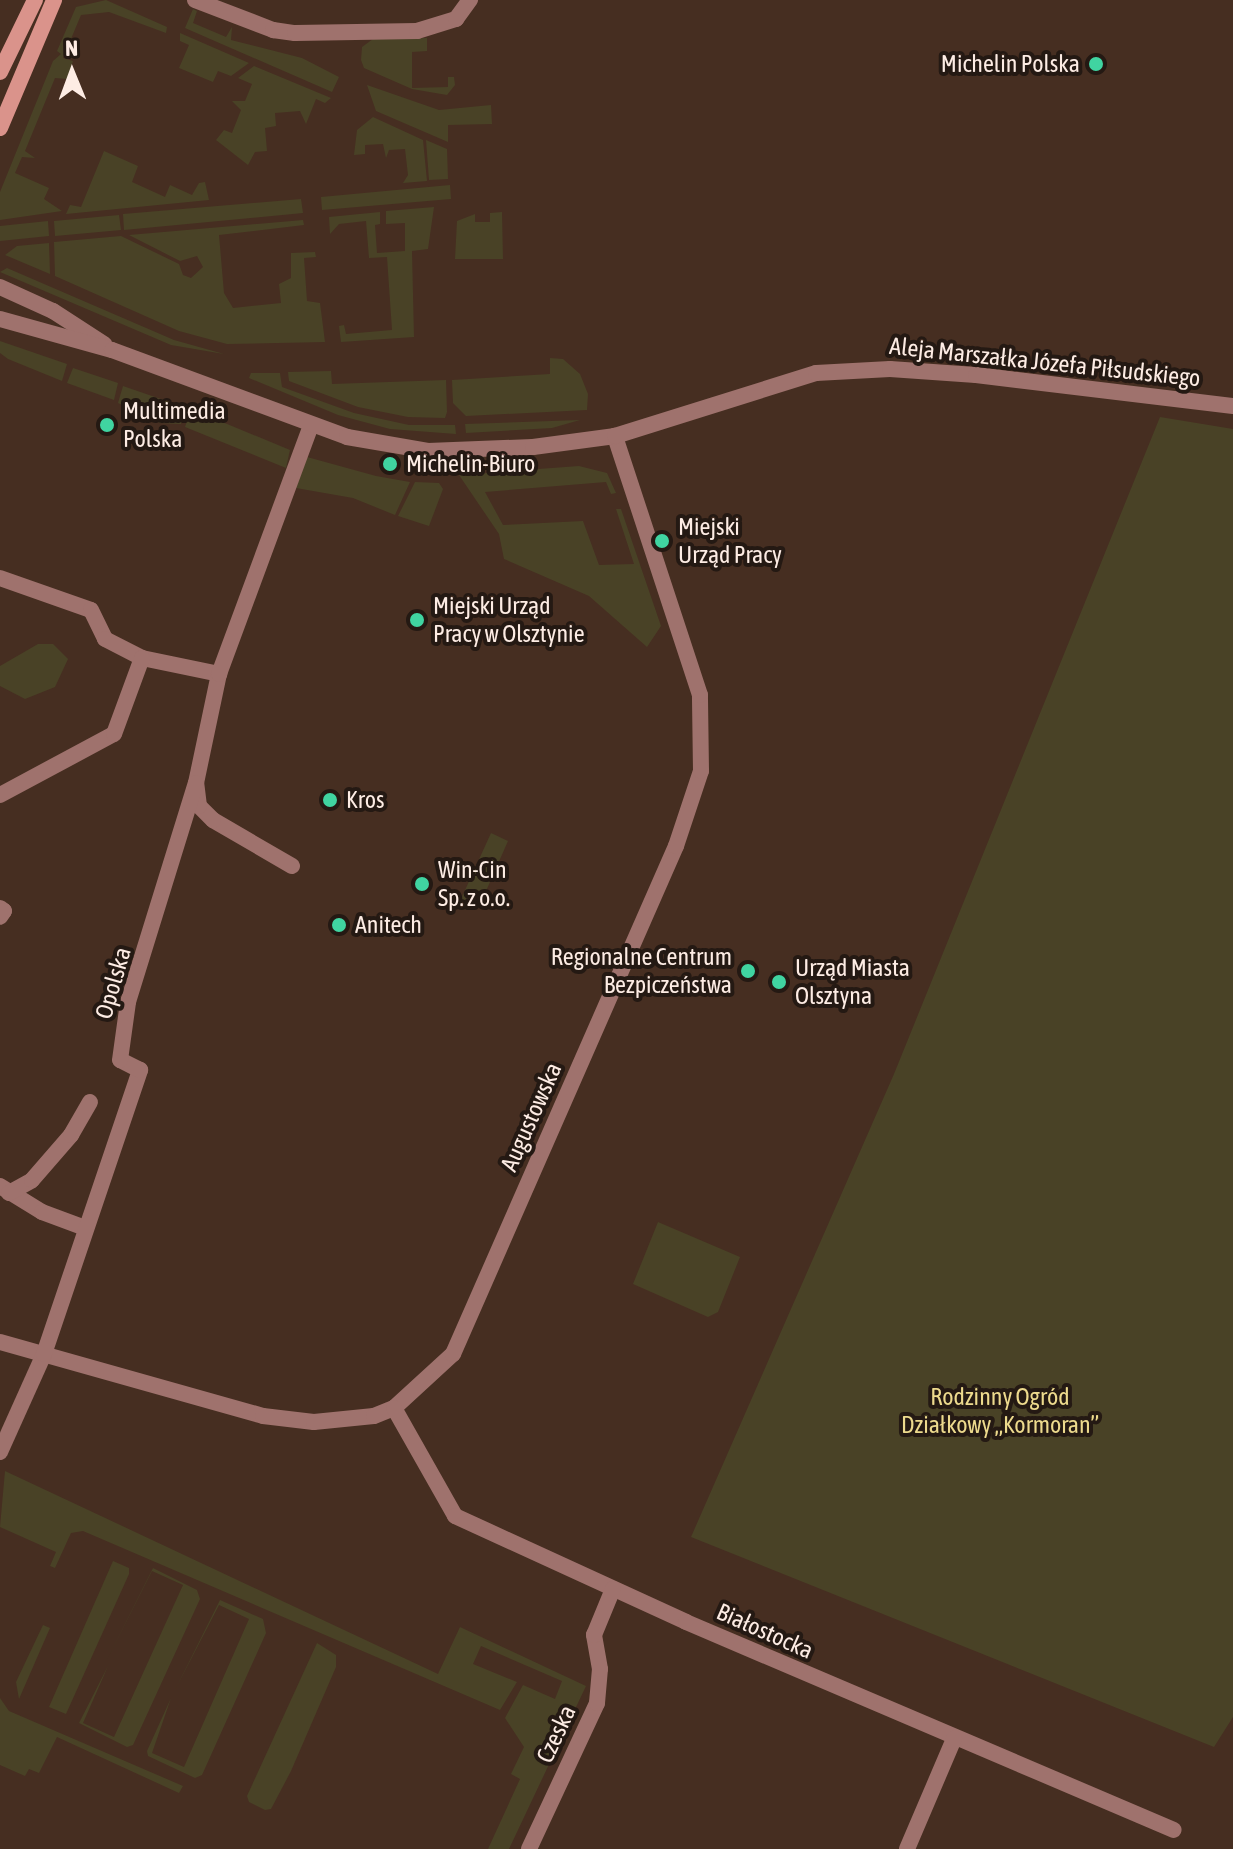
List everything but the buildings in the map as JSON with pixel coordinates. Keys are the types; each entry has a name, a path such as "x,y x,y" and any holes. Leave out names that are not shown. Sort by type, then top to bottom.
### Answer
{"main road":[{"path":"0,72 35,0"},
{"path":"0,128 54,0"}],"street":[{"path":"195,0 273,30 295,33 417,31 456,19 470,0"},
{"name":"Aleja Marszałka Józefa Piłsudskiego","path":"0,287 65,318 112,350"},
{"name":"Aleja Marszałka Józefa Piłsudskiego","path":"0,319 112,350 361,441 428,451 533,447 615,436 816,373 890,369 1233,406"},
{"name":"Opolska","path":"85,1228 140,1070 120,1060 128,1002 196,783 219,674 311,425"},
{"name":"Augustowska","path":"0,1342 263,1416 342,1421 394,1408 453,1354 672,856 701,771 700,695 615,436"},
{"path":"0,578 91,610 105,639 142,658 219,674"},
{"path":"0,795 114,734 142,658"},
{"path":"196,783 199,806 213,820 292,866"},
{"path":"0,908 4,911 0,917"},
{"path":"4,1189 32,1180 71,1135 90,1102"},
{"path":"0,1452 44,1354 85,1228 4,1189"},
{"name":"Białostocka","path":"394,1408 455,1516 954,1739 1174,1830"},
{"name":"Czeska","path":"529,1849 597,1703 600,1669 594,1635 613,1589"},
{"path":"907,1849 954,1739"}],"green space":[{"path":"106,0 167,27 166,33 109,12 81,15 63,58 73,61 67,79 55,78 25,151 35,158 22,157 15,173 49,188 44,199 62,211 0,220 0,192 53,61 61,54 57,51 76,7"},
{"path":"193,9 197,11 193,23 226,37 232,27 231,40 302,58 339,77 332,92 185,28"},
{"path":"180,33 249,63 231,76 218,71 213,82 179,68 189,45 180,41"},
{"path":"427,38 427,51 412,52 412,88 448,87 448,77 454,77 455,85 447,95 412,89 364,68 362,47 373,39"},
{"path":"254,66 331,98 325,103 316,99 306,124 300,111 275,113 276,126 265,128 267,151 255,152 248,165 216,140 224,130 232,133 241,110 232,101 245,101 252,84 238,78"},
{"path":"367,85 439,110 491,105 492,124 448,125 448,142 376,111"},
{"path":"373,117 423,140 427,181 403,183 408,175 405,149 389,150 386,158 383,144 365,145 365,154 354,155 357,130"},
{"path":"426,140 447,149 448,179 429,180"},
{"path":"104,151 138,166 132,182 165,197 170,185 192,195 199,183 205,182 209,200 66,214 70,205 81,207"},
{"path":"450,185 451,199 322,210 321,197"},
{"path":"301,199 303,213 124,230 123,214"},
{"path":"434,207 428,249 412,251 414,337 341,342 339,326 344,325 346,334 392,330 387,257 369,258 366,221 339,224 330,234 329,217 380,212 380,224 375,225 377,253 405,251 405,223 386,224 386,211"},
{"path":"502,212 503,259 455,259 457,221 475,214 475,222 490,222 490,213"},
{"path":"119,215 121,230 55,236 54,221"},
{"path":"303,220 304,225 219,235 224,293 233,308 281,303 279,284 291,278 291,253 315,252 316,257 304,258 307,301 320,303 325,342 227,344 179,331 55,276 54,242 121,236 179,264 183,275 191,278 203,267 197,256 180,261 129,235"},
{"path":"48,221 49,236 0,241 0,226"},
{"path":"49,243 50,274 5,255 17,246"},
{"path":"7,268 174,340 224,354 171,345 0,272"},
{"path":"0,341 67,364 62,381 8,359 0,353"},
{"path":"550,358 563,359 580,374 588,394 587,410 466,416 453,403 452,380 550,374"},
{"path":"73,368 118,383 114,400 67,383"},
{"path":"331,371 332,384 446,380 445,418 408,417 358,407 289,381 288,372"},
{"path":"251,373 280,373 282,387 354,413 409,425 455,425 456,434 390,429 338,415 249,378"},
{"path":"123,386 184,407 181,424 160,423 118,403"},
{"path":"191,409 290,450 286,468 185,427"},
{"name":"Rodzinny Ogród Działkowy „Kormoran”","path":"1160,417 1233,429 1233,1717 1214,1747 691,1537 894,1074"},
{"path":"580,420 552,428 466,433 465,424"},
{"path":"307,457 410,482 395,515 353,498 296,488"},
{"path":"579,466 607,473 616,493 611,494 606,482 485,492 503,525 583,521 599,565 634,564 616,509 621,509 661,626 647,647 589,596 504,559 499,534 459,475"},
{"path":"415,482 439,483 443,489 429,526 398,516"},
{"path":"38,644 53,644 68,659 55,687 25,699 0,686 0,666"},
{"path":"491,833 508,841 479,907 461,899"},
{"path":"658,1222 740,1257 718,1312 708,1317 633,1284"},
{"path":"5,1471 438,1674 460,1627 586,1686 509,1849 488,1849 520,1779 511,1774 524,1747 505,1718 523,1685 555,1699 562,1681 481,1646 473,1664 517,1682 500,1710 83,1531 71,1533 55,1568 50,1566 56,1552 0,1527"},
{"path":"113,1561 129,1568 129,1574 66,1714 49,1707"},
{"path":"153,1568 197,1590 200,1599 133,1745 127,1747 79,1723 108,1666 83,1723 114,1737 183,1585 152,1571 107,1660"},
{"path":"220,1600 263,1619 266,1633 202,1775 195,1778 148,1756 147,1751 171,1698 152,1753 184,1767 249,1619 219,1605 175,1690"},
{"path":"43,1625 50,1628 19,1699 16,1682"},
{"path":"317,1643 336,1655 336,1667 291,1771 271,1809 265,1810 249,1802 247,1796"},
{"path":"0,1698 9,1711 183,1786 179,1793 57,1737 39,1773 29,1769 25,1776 0,1765"}],"place":[{"name":"Michelin Polska","path":"1096,64"},
{"name":"Multimedia Polska","path":"107,425"},
{"name":"Michelin-Biuro","path":"390,464"},
{"name":"Miejski Urząd Pracy","path":"662,541"},
{"name":"Miejski Urząd Pracy w Olsztynie","path":"417,620"},
{"name":"Kros","path":"330,800"},
{"name":"Win-Cin Sp. z o.o.","path":"422,884"},
{"name":"Anitech","path":"339,925"},
{"name":"Regionalne Centrum Bezpiczeństwa","path":"748,971"},
{"name":"Urząd Miasta Olsztyna","path":"779,982"}]}
